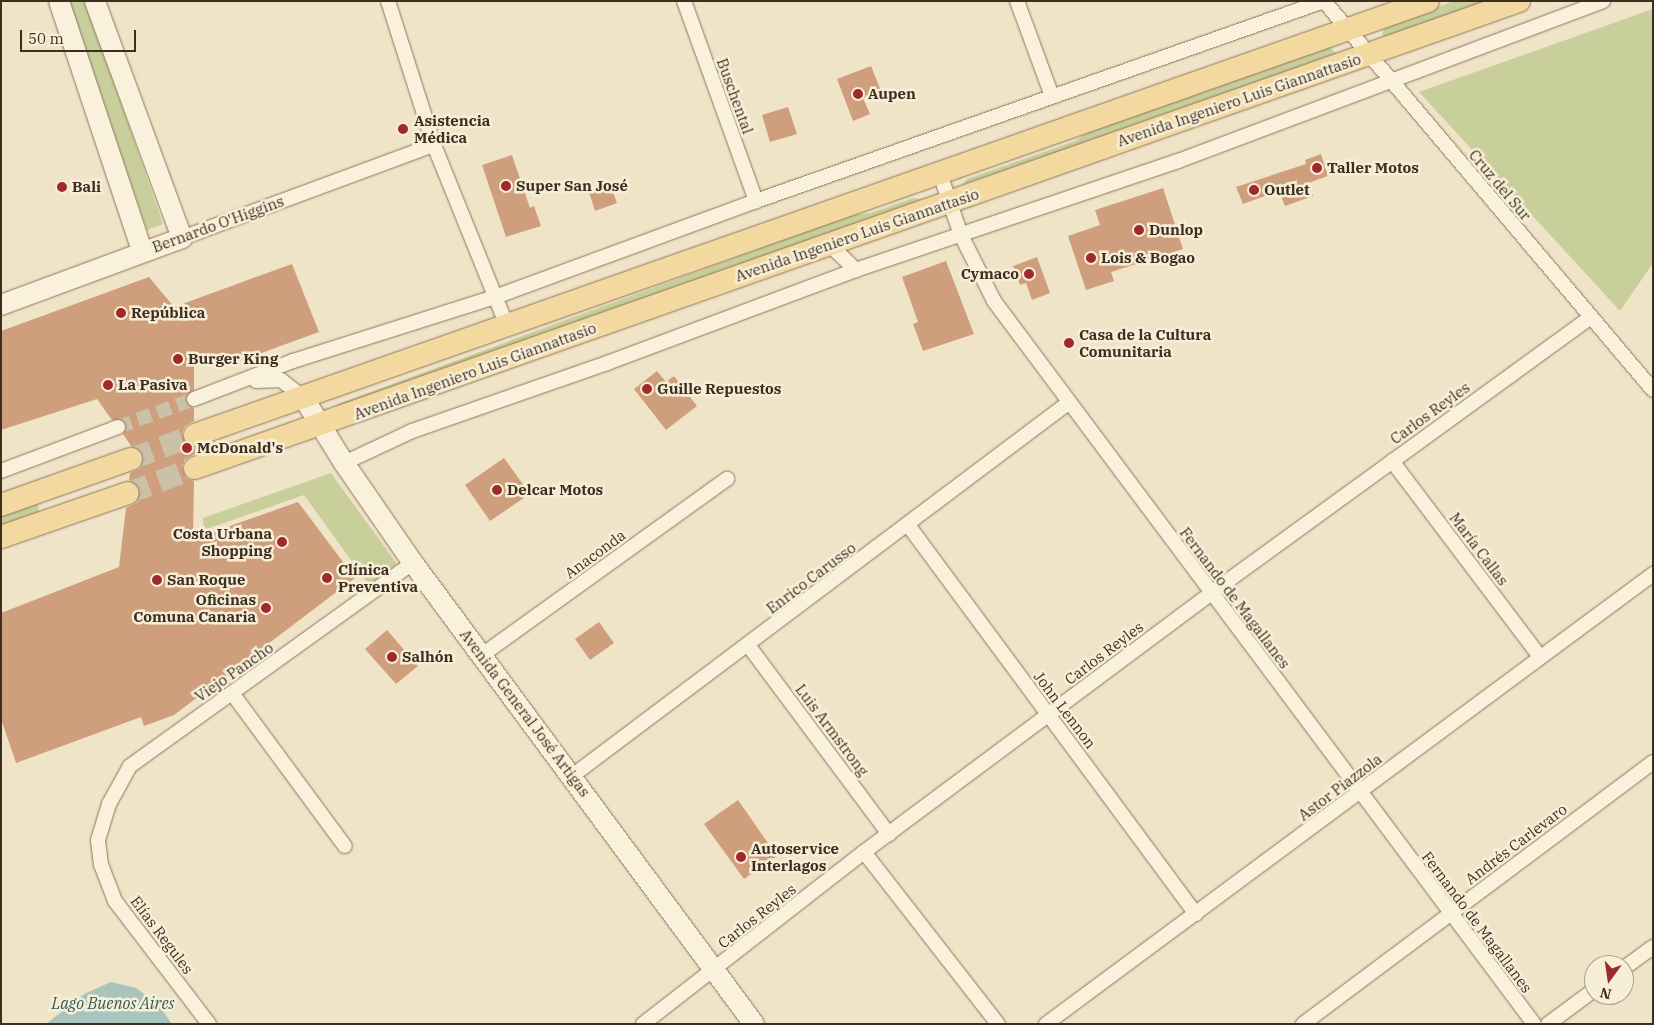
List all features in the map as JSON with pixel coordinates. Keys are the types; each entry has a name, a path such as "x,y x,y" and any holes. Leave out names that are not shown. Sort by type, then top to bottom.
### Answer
{"main road":[{"name":"Avenida Ingeniero Luis Giannattasio","path":"195,435 1428,1"},
{"name":"Avenida Ingeniero Luis Giannattasio","path":"195,468 320,426 1519,1"},
{"path":"1,505 131,459"},
{"path":"1,537 128,492"}],"street":[{"path":"59,1 142,251"},
{"path":"95,1 182,238"},
{"path":"388,1 434,145 507,326"},
{"name":"Buschental","path":"684,1 756,201"},
{"path":"1017,1 1052,96"},
{"path":"194,399 293,361 495,297 756,201 1324,1"},
{"name":"Cruz del Sur","path":"1324,1 1590,318 1653,390"},
{"path":"344,463 412,431 607,363 856,270 1393,83 1603,1"},
{"name":"Bernardo O'Higgins","path":"1,305 142,251 434,145"},
{"name":"Fernando de Magallanes","path":"940,174 961,235 994,301 1068,403 1534,1024"},
{"path":"830,245 856,270"},
{"name":"Carlos Reyles","path":"643,1024 864,852 1211,593 1590,318"},
{"path":"226,386 267,379 281,380 304,397"},
{"name":"Avenida General José Artigas","path":"304,397 344,463 413,562 754,1024"},
{"name":"Enrico Carusso","path":"572,776 908,526 1068,403"},
{"path":"1,471 118,427"},
{"name":"María Callas","path":"1392,461 1540,657"},
{"name":"Anaconda","path":"482,655 727,479"},
{"name":"John Lennon","path":"908,526 1196,914"},
{"name":"Viejo Pancho","path":"99,829 130,766 413,562"},
{"name":"Astor Piazzola","path":"1046,1024 1653,574"},
{"name":"Luis Armstrong","path":"748,645 890,834"},
{"path":"232,693 345,846"},
{"name":"Andrés Carlevaro","path":"1303,1024 1653,762"},
{"name":"Elías Regules","path":"99,829 101,866 115,901 209,1024"},
{"path":"864,852 998,1024"},
{"path":"1634,961 1653,947"},
{"path":"1548,1024 1584,997"}],"green space":[{"path":"67,1 86,1 163,224 147,230"},
{"path":"1454,1 1495,1 1384,37 1382,34 1386,25"},
{"path":"1653,9 1653,263 1620,311 1419,92"},
{"path":"1328,46 1337,54 962,185 967,179 1075,141 1089,131"},
{"path":"913,198 923,199 340,410 338,404 851,215 871,213"},
{"path":"331,473 397,564 369,585 304,495 204,530 203,518"},
{"path":"38,502 39,511 1,526 1,515"}],"water":[{"name":"Lago Buenos Aires","path":"111,982 136,988 158,1004 172,1024 46,1024 86,993"}],"building":[{"name":"Aupen","path":"871,66 881,91 863,98 870,114 853,121 837,79"},
{"path":"788,107 797,134 770,142 762,115"},
{"path":"1321,154 1328,176 1308,183 1313,196 1285,206 1279,191 1243,204 1236,187 1306,164 1305,160"},
{"name":"Super San José","path":"512,155 530,208 534,206 541,226 506,237 482,165"},
{"path":"610,184 617,203 595,211 589,192"},
{"name":"Dunlop","path":"1163,188 1183,249 1111,272 1114,281 1086,290 1068,236 1100,225 1095,210"},
{"name":"Cymaco","path":"1037,257 1050,293 1032,300 1026,283 1020,285 1013,266"},
{"path":"946,261 974,334 923,351 913,324 918,322 902,277"},
{"path":"292,264 319,332 218,369 210,357 194,364 194,390 185,398 188,405 194,408 194,421 185,426 182,433 186,445 195,448 195,454 185,459 182,466 186,478 194,481 193,539 298,502 355,578 174,715 144,726 141,717 16,763 1,719 1,613 119,567 126,508 138,502 141,495 137,483 129,480 130,473 141,468 144,461 140,449 131,446 123,434 127,428 124,421 112,420 97,399 1,430 1,331 149,277 174,307"},
{"path":"657,371 666,382 674,376 697,406 666,430 634,389"},
{"name":"Delcar Motos","path":"504,458 530,494 490,521 465,485"},
{"path":"599,622 614,643 590,660 575,639"},
{"name":"Salhón","path":"387,630 418,666 396,684 365,649"},
{"path":"738,800 777,856 744,879 704,824"}],"tunnel":[{"path":"118,427 194,399"},
{"path":"131,459 195,435"},
{"path":"128,493 195,468"}],"place":[{"name":"Aupen","path":"858,94"},
{"name":"Asistencia Médica","path":"403,129"},
{"name":"Taller Motos","path":"1317,168"},
{"name":"Super San José","path":"506,186"},
{"name":"Bali","path":"62,187"},
{"name":"Outlet","path":"1254,190"},
{"name":"Dunlop","path":"1139,230"},
{"name":"Lois & Bogao","path":"1091,258"},
{"name":"Cymaco","path":"1029,274"},
{"name":"República","path":"121,313"},
{"name":"Casa de la Cultura Comunitaria","path":"1069,343"},
{"name":"Burger King","path":"178,359"},
{"name":"La Pasiva","path":"108,385"},
{"name":"Guille Repuestos","path":"647,389"},
{"name":"McDonald's","path":"187,448"},
{"name":"Delcar Motos","path":"497,490"},
{"name":"Costa Urbana Shopping","path":"282,542"},
{"name":"Clínica Preventiva","path":"327,578"},
{"name":"San Roque","path":"157,580"},
{"name":"Oficinas Comuna Canaria","path":"266,608"},
{"name":"Salhón","path":"392,657"},
{"name":"Autoservice Interlagos","path":"741,857"}]}
